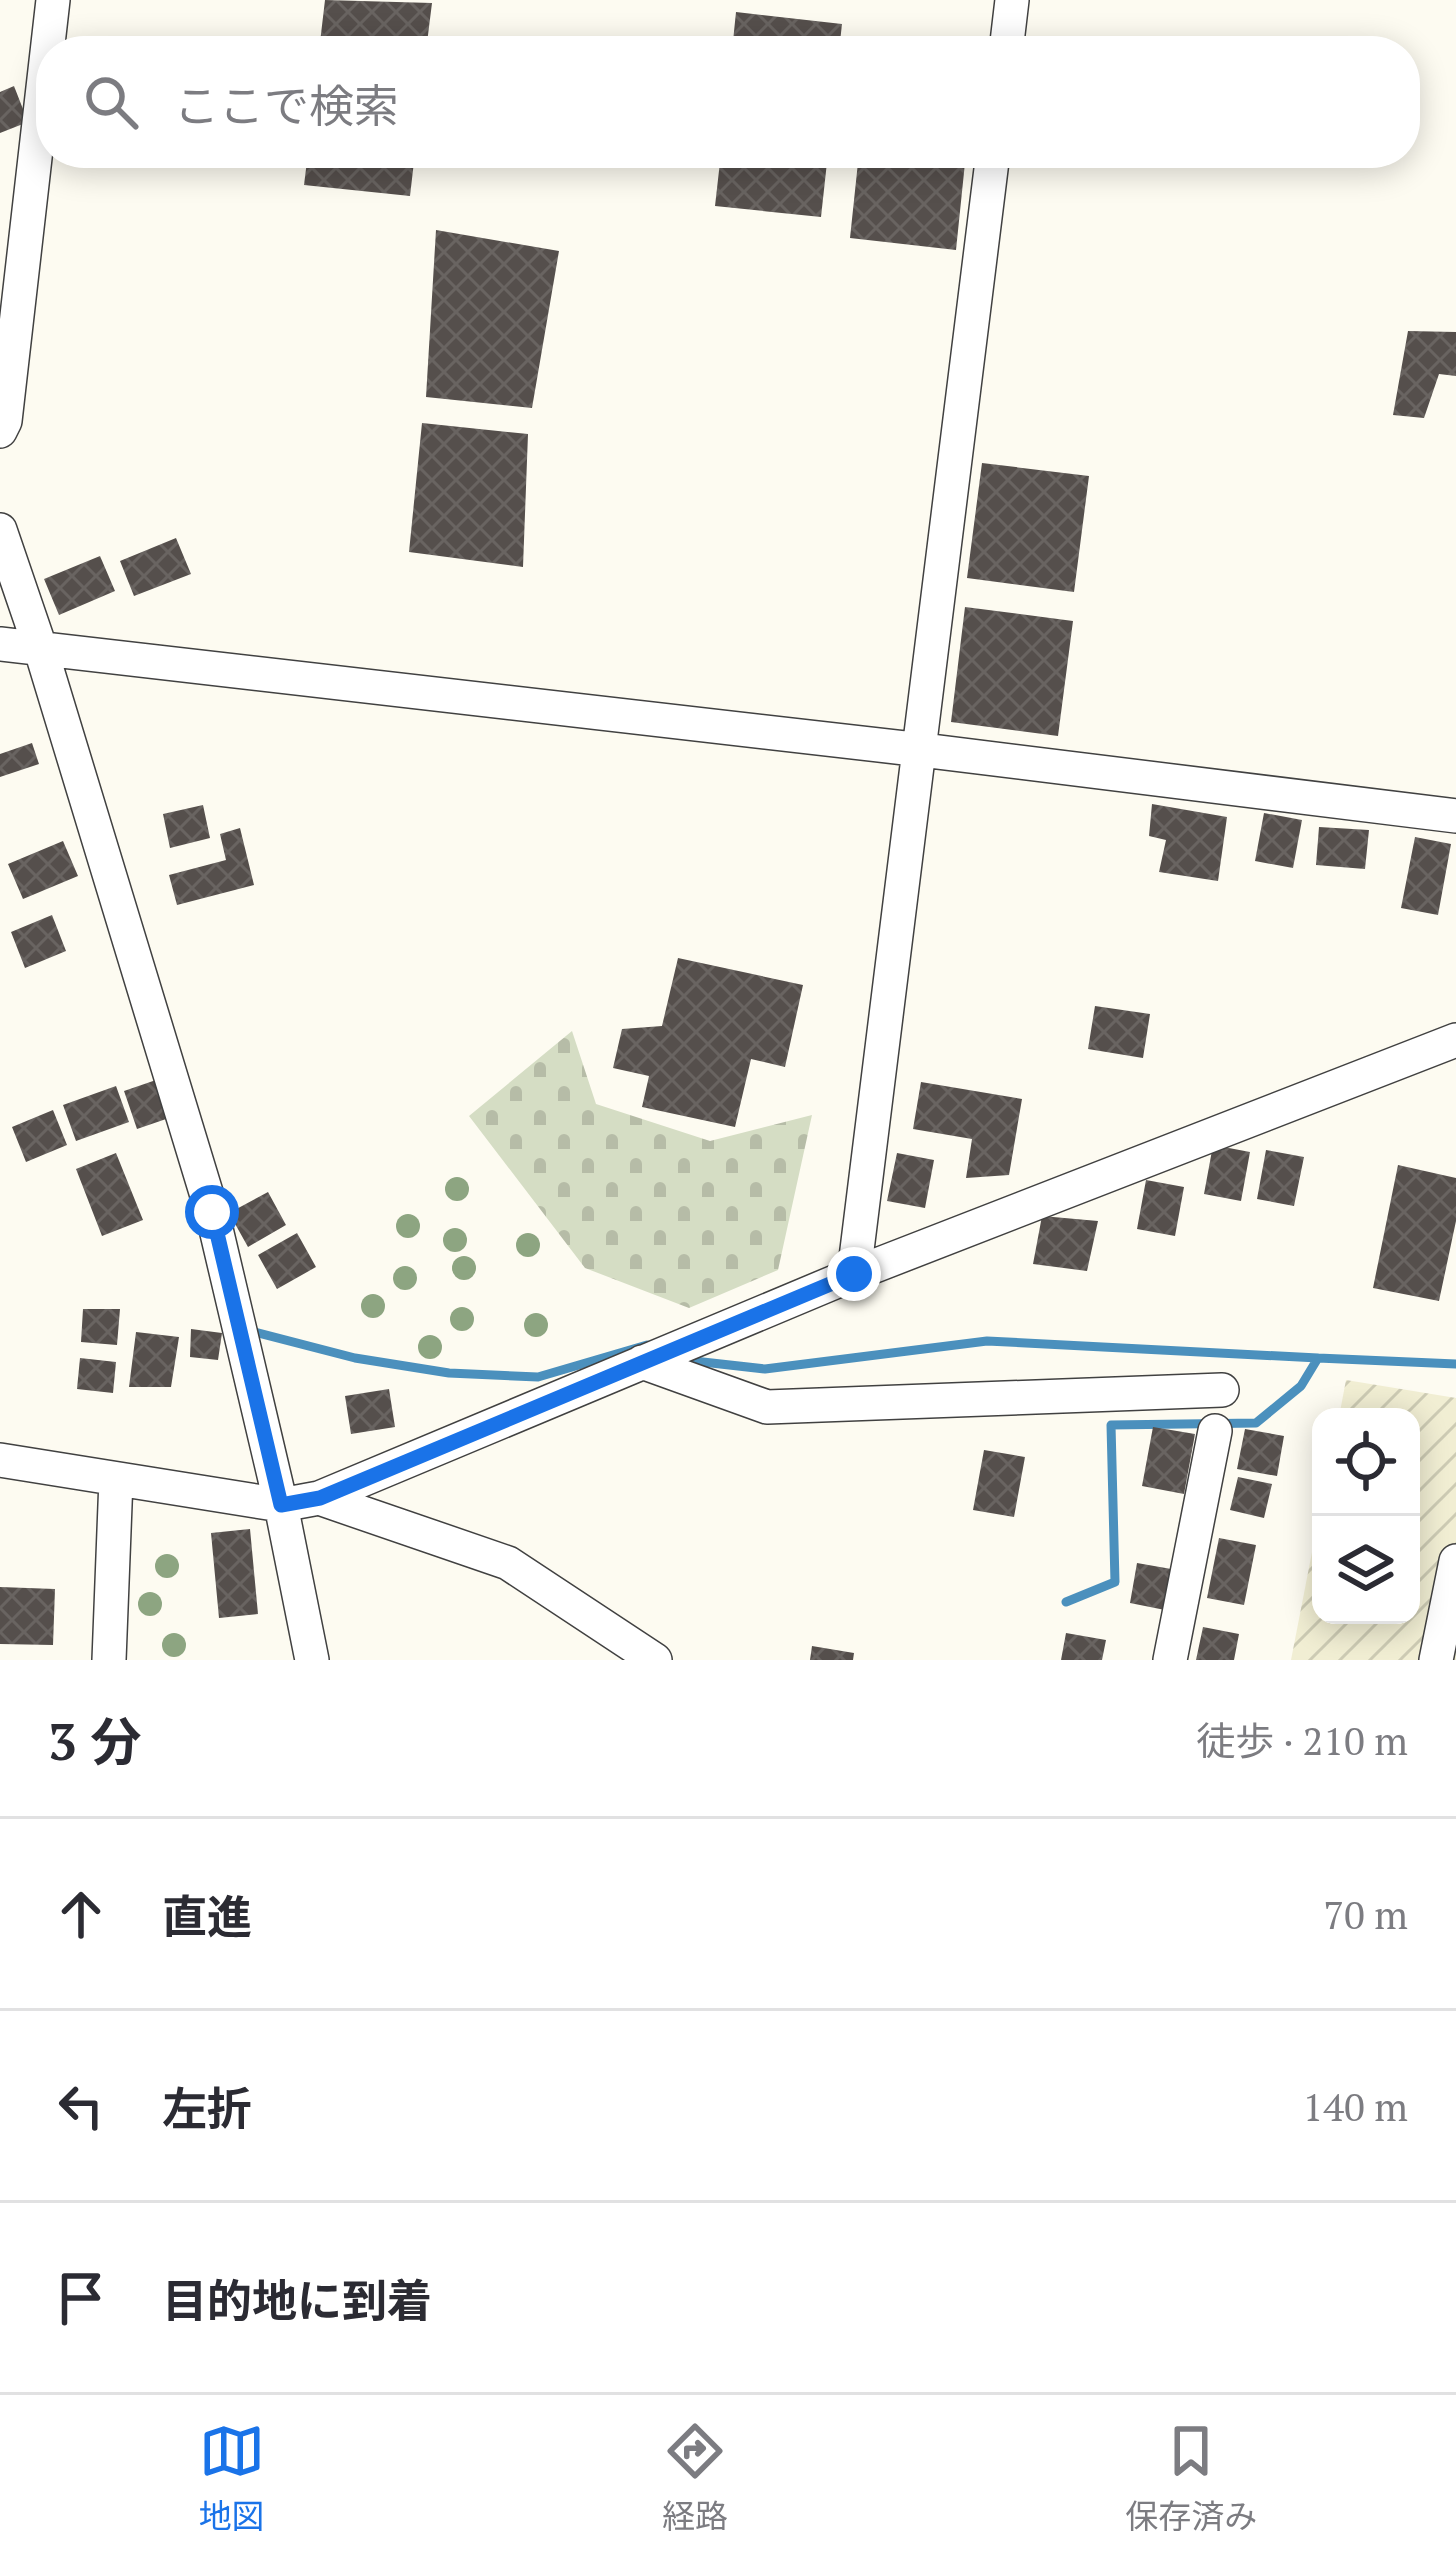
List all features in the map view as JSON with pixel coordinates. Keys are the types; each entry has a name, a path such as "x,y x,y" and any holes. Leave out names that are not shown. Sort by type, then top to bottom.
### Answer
{"street":[{"path":"49,36 53,0"},
{"path":"1008,36 1012,0"},
{"path":"0,431 5,421 36,149"},
{"path":"854,1274 992,168"},
{"path":"0,530 212,1212 312,1660"},
{"path":"0,644 1456,817"},
{"path":"0,1460 281,1505 320,1498 854,1274 1456,1040"},
{"path":"658,1355 767,1407 1222,1390"},
{"path":"1170,1660 1215,1431"},
{"path":"109,1660 116,1478"},
{"path":"320,1498 508,1563 655,1660"},
{"path":"1436,1660 1456,1562"}],"shaded area":[{"path":"1346,1380 1456,1398 1456,1660 1291,1660 1312,1552 1312,1624 1420,1624 1420,1408 1341,1408"}],"green space":[{"path":"572,1031 596,1104 710,1141 812,1115 778,1270 689,1308 585,1268 469,1116"}],"building":[{"path":"325,0 432,3 428,36 321,36"},
{"path":"736,12 842,24 841,36 734,36"},
{"path":"14,86 28,122 0,133 0,92"},
{"path":"306,168 413,168 410,196 304,185"},
{"path":"719,168 826,168 821,217 715,206"},
{"path":"857,168 964,168 956,250 850,238"},
{"path":"436,230 559,251 532,408 426,397"},
{"path":"1408,331 1456,332 1456,376 1439,374 1424,418 1393,415"},
{"path":"422,423 528,434 523,567 409,552"},
{"path":"982,463 1089,476 1074,592 967,578"},
{"path":"176,538 191,574 134,596 120,561"},
{"path":"100,556 115,591 59,615 44,579"},
{"path":"965,607 1073,621 1058,736 951,722"},
{"path":"32,743 39,764 0,777 0,754"},
{"path":"1152,804 1227,817 1218,881 1159,872 1166,840 1149,836"},
{"path":"203,805 210,838 170,848 163,814"},
{"path":"1264,813 1302,820 1293,868 1255,861"},
{"path":"1319,827 1369,830 1365,869 1316,865"},
{"path":"240,828 254,885 177,905 169,875 226,860 220,834"},
{"path":"1415,837 1451,844 1438,915 1401,908"},
{"path":"63,841 78,876 23,899 8,864"},
{"path":"52,915 66,951 25,968 11,932"},
{"path":"678,958 803,985 785,1067 751,1059 735,1127 642,1107 649,1076 613,1068 622,1029 662,1026"},
{"path":"1095,1006 1150,1014 1143,1058 1088,1049"},
{"path":"156,1080 169,1118 137,1129 124,1091"},
{"path":"921,1082 1022,1099 1009,1175 966,1178 972,1139 913,1129"},
{"path":"116,1086 129,1122 76,1141 63,1105"},
{"path":"53,1110 67,1145 26,1162 12,1127"},
{"path":"1213,1145 1250,1152 1241,1201 1204,1194"},
{"path":"1266,1150 1304,1157 1294,1206 1257,1199"},
{"path":"116,1153 143,1220 102,1236 76,1169"},
{"path":"897,1153 934,1160 925,1208 887,1201"},
{"path":"1398,1165 1456,1178 1456,1221 1439,1301 1373,1288"},
{"path":"1146,1180 1184,1187 1175,1236 1137,1229"},
{"path":"268,1192 286,1225 248,1247 229,1213"},
{"path":"1042,1216 1098,1221 1087,1271 1033,1264"},
{"path":"297,1233 316,1267 277,1289 258,1255"},
{"path":"83,1309 120,1309 117,1345 81,1342"},
{"path":"191,1329 222,1333 218,1360 190,1357"},
{"path":"136,1332 179,1337 171,1387 129,1387"},
{"path":"80,1358 116,1362 113,1393 77,1389"},
{"path":"389,1389 395,1427 351,1434 345,1396"},
{"path":"1153,1427 1195,1434 1184,1494 1142,1486"},
{"path":"1245,1429 1284,1436 1277,1476 1237,1469"},
{"path":"984,1450 1025,1457 1014,1517 973,1510"},
{"path":"1238,1477 1272,1484 1264,1518 1230,1510"},
{"path":"250,1529 258,1614 219,1618 211,1533"},
{"path":"1219,1538 1256,1545 1244,1605 1207,1598"},
{"path":"1137,1563 1177,1570 1170,1611 1130,1603"},
{"path":"0,1587 55,1589 53,1645 0,1644"},
{"path":"1203,1627 1239,1634 1234,1660 1196,1660"},
{"path":"1066,1633 1106,1640 1102,1660 1061,1660"},
{"path":"812,1646 854,1653 853,1660 810,1660"}],"waterway":[{"path":"251,1331 355,1358 449,1373 538,1377 647,1345"},
{"path":"685,1360 765,1369 987,1341 1318,1358"},
{"path":"1066,1602 1115,1582 1111,1425 1256,1423 1301,1386 1318,1358 1456,1364"}],"route":[{"path":"212,1212 281,1505 320,1498 854,1274"}]}
